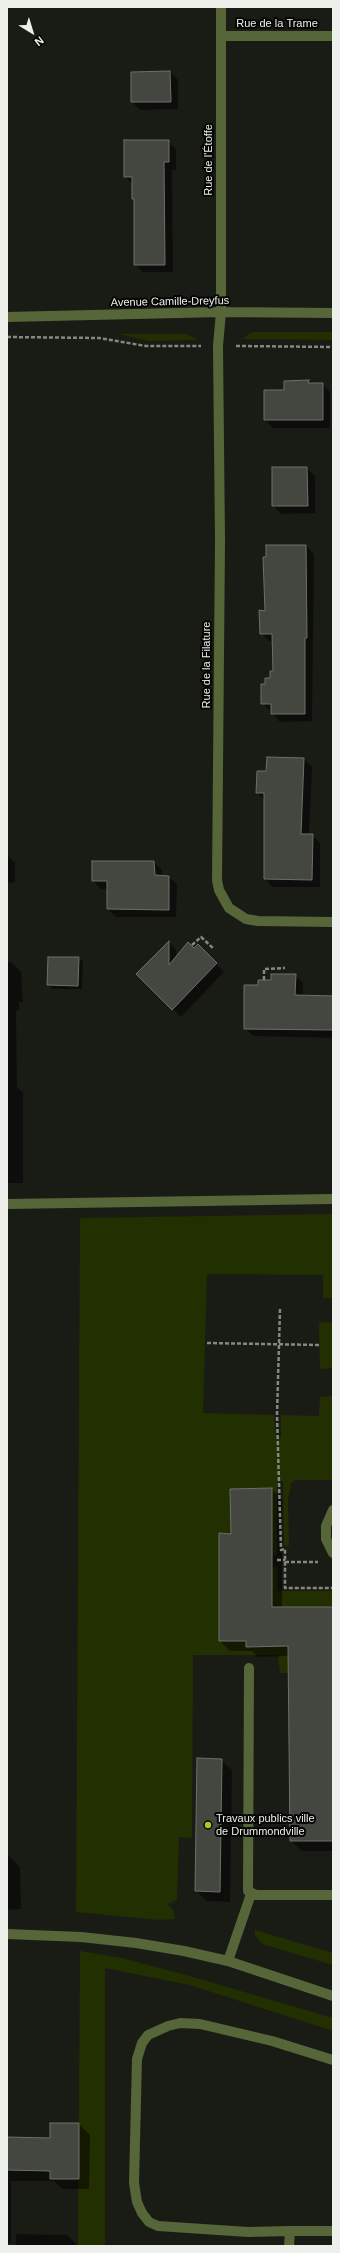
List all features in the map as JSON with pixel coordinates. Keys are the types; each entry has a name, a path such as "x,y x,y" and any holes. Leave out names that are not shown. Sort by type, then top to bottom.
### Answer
{"street":[{"name":"Rue de l'Étoffe","path":"220,312 221,7"},
{"name":"Rue de la Trame","path":"221,36 333,36"},
{"name":"Avenue Camille-Dreyfus","path":"7,317 220,312 333,313"},
{"name":"Rue de la Filature","path":"220,312 218,346 220,541 217,880 219,890 229,908 246,919 258,921 333,922"},
{"path":"7,1204 333,1199"},
{"path":"333,1510 326,1526 326,1539 333,1553"},
{"path":"249,1668 246,1885 248,1891 252,1894 333,1895"},
{"path":"228,1961 252,1894"},
{"path":"7,1934 54,1935 136,1943 228,1961 333,1996"},
{"path":"333,2060 272,2041 200,2024 180,2023 168,2026 148,2035 142,2043 137,2059 134,2183 137,2202 142,2213 149,2222 158,2226 248,2232 333,2231"},
{"path":"289,2246 290,2231"}],"path":[{"path":"7,337 99,338 152,347 201,346"},
{"path":"237,346 333,347"},
{"path":"192,945 201,937 214,949"},
{"path":"264,980 264,969 285,968"},
{"path":"280,1309 277,1415 281,1550 285,1549 284,1588 333,1588"},
{"path":"207,1343 319,1345"},
{"path":"277,1560 319,1562"}],"green space":[{"path":"333,332 333,340 243,339 250,333"},
{"path":"118,334 186,334 198,340 149,341"},
{"path":"333,1214 333,1298 323,1298 323,1275 207,1274 203,1413 274,1415 276,1437 281,1438 281,1415 319,1416 320,1397 333,1396 333,1480 295,1480 291,1483 288,1501 289,1546 284,1546 283,1481 277,1482 277,1555 272,1556 272,1488 230,1489 231,1534 219,1534 219,1641 246,1641 288,1646 288,1673 280,1673 278,1655 193,1655 192,1838 179,1837 177,1900 168,1904 173,1910 175,1919 159,1920 76,1912 80,1218"},
{"path":"319,1322 333,1323 333,1368 320,1369"},
{"path":"272,1567 277,1567 277,1591 333,1591 333,1607 272,1607"},
{"path":"255,1930 333,1953 333,1965 262,1944 255,1935"},
{"path":"80,1951 122,1958 333,2018 333,2031 190,1985 105,1968 105,2246 78,2246"}],"building":[{"path":"170,71 171,102 131,102 131,72"},
{"path":"124,140 169,140 169,162 164,162 165,265 134,265 134,199 132,199 132,177 124,177"},
{"path":"309,380 308,383 323,383 323,420 264,420 264,390 284,390 284,381"},
{"path":"272,467 307,467 308,506 272,506"},
{"path":"266,545 306,545 307,638 305,638 305,714 271,714 271,704 261,704 261,684 265,684 265,678 270,678 270,671 273,671 272,634 260,634 259,610 265,611 263,557 266,557"},
{"path":"267,757 304,758 301,834 313,834 312,880 264,879 264,793 256,793 257,771 266,771"},
{"path":"92,861 154,861 155,875 169,876 169,910 107,909 107,881 92,881"},
{"path":"169,941 169,965 188,942 194,948 198,944 217,963 172,1010 136,974"},
{"path":"48,957 79,957 78,986 47,985"},
{"path":"271,974 296,974 295,995 333,996 333,1030 244,1029 244,985 258,985 258,980 271,980"},
{"path":"272,1488 272,1607 333,1607 333,1841 290,1841 288,1646 246,1647 246,1641 219,1641 219,1533 231,1534 230,1489"},
{"name":"Travaux publics ville de Drummondville","path":"197,1758 222,1759 220,1892 195,1891"},
{"path":"50,2123 79,2123 79,2179 50,2179 50,2171 7,2170 7,2137 50,2138"}],"place":[{"name":"Travaux publics ville de Drummondville","path":"208,1825"}]}
